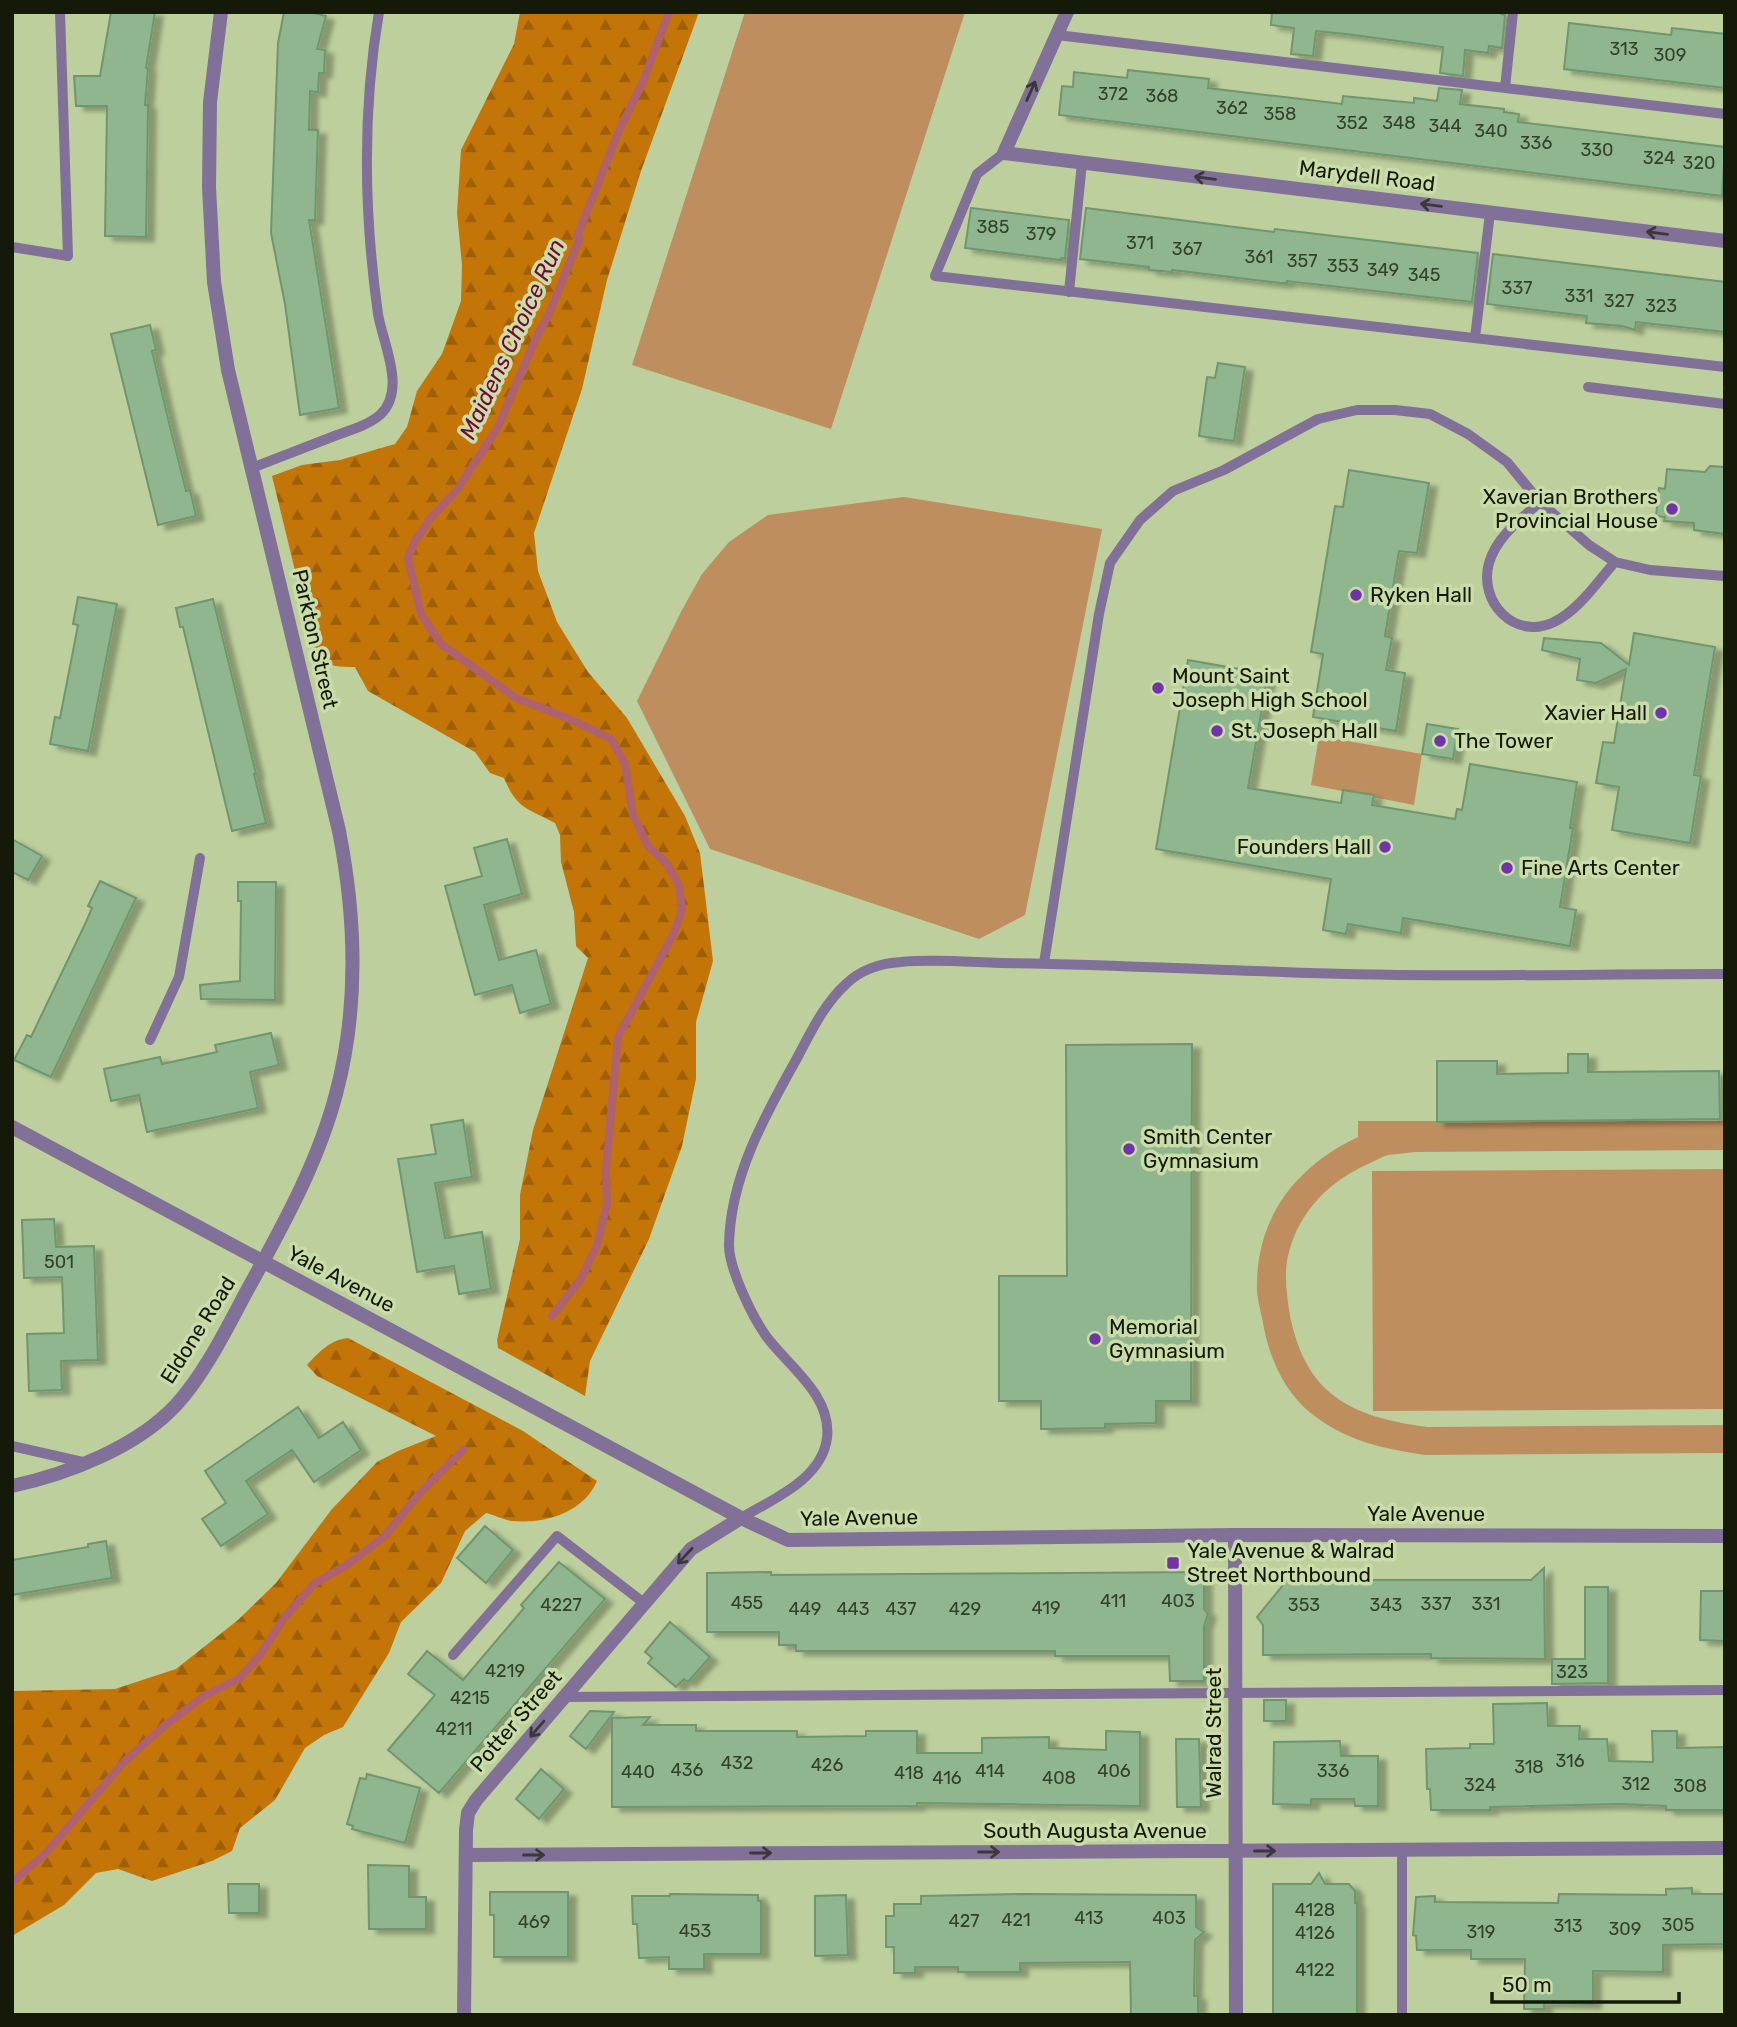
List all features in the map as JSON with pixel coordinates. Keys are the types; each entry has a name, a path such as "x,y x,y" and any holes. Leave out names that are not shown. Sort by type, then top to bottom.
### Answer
{"street":[{"name":"Parkton Street","path":"221,12 210,102 209,187 214,282 228,370 339,831 352,926 353,979 348,1033 336,1094 311,1166 263,1262"},
{"path":"1004,153 1067,12"},
{"name":"Marydell Road","path":"1004,153 1725,241"},
{"name":"Yale Avenue","path":"12,1127 741,1518 788,1540 1235,1535 1725,1536"},
{"name":"Eldone Road","path":"12,1486 42,1480 87,1463 142,1434 177,1405 208,1361 263,1262"},
{"name":"Potter Street","path":"464,2015 468,1813 476,1800 691,1549 741,1518"},
{"name":"Walrad Street","path":"1235,1535 1236,2015"},
{"name":"South Augusta Avenue","path":"466,1855 1725,1848"}],"lane":[{"path":"12,247 68,256 60,12"},
{"path":"252,468 364,425 381,414 391,398 393,381 379,318 367,207 367,131 373,47 380,12"},
{"path":"1505,88 1513,12"},
{"path":"1056,35 1725,114"},
{"path":"1004,153 976,174 934,276 1725,367"},
{"path":"1069,292 1082,163"},
{"path":"1475,338 1490,213"},
{"path":"1588,387 1725,404"},
{"path":"1044,963 1099,614 1110,564 1140,520 1173,491 1224,470 1318,419 1357,410 1430,414 1468,433 1507,462 1540,502 1589,545 1615,562 1650,570 1725,576"},
{"path":"1540,502 1498,541 1489,564 1487,587 1495,608 1512,623 1535,628 1554,622 1572,610 1615,562"},
{"path":"150,1040 178,976 200,858"},
{"path":"741,1518 797,1484 821,1460 827,1437 825,1416 811,1387 765,1335 740,1286 729,1248 734,1204 743,1172 766,1113 822,1013 847,982 873,967 901,961 1044,963 1316,974 1725,974"},
{"path":"12,1446 87,1463"},
{"path":"453,1655 557,1536 644,1603"},
{"path":"564,1697 1725,1690"},
{"path":"1402,1850 1402,2015"}],"shaded area":[{"path":"745,12 965,12 831,429 632,365"},
{"path":"904,497 1102,529 1025,915 979,939 710,849 637,701 702,574 729,542 768,515"},
{"path":"1319,736 1422,754 1414,805 1311,785"},
{"path":"1358,1121 1725,1121 1725,1150 1415,1152 1385,1156 1341,1179 1318,1199 1294,1237 1287,1260 1286,1276 1292,1326 1308,1366 1328,1391 1362,1412 1387,1420 1427,1427 1725,1425 1725,1453 1425,1455 1380,1447 1352,1437 1325,1423 1303,1406 1280,1376 1270,1352 1257,1291 1258,1265 1271,1219 1283,1199 1297,1180 1315,1164 1358,1137"},
{"path":"1725,1169 1725,1409 1373,1411 1372,1171"}],"green space":[{"path":"520,12 699,12 641,171 607,280 582,389 534,533 538,571 557,622 588,672 627,718 685,816 700,853 713,961 696,1022 696,1079 682,1146 649,1239 590,1361 585,1396 498,1348 497,1340 520,1239 520,1195 533,1130 588,958 576,946 574,912 561,862 560,835 555,823 518,802 504,778 490,773 475,752 368,691 355,667 330,665 316,657 272,476 302,465 340,460 395,444 407,427 417,391 442,354 461,301 462,265 457,213 461,150 514,44"},
{"path":"348,1338 523,1431 597,1481 591,1492 573,1509 550,1518 537,1521 509,1520 486,1513 465,1531 441,1583 401,1622 389,1653 343,1727 324,1735 305,1748 275,1800 240,1828 232,1851 212,1861 152,1881 118,1869 96,1873 64,1905 12,1936 12,1691 115,1689 176,1669 238,1620 276,1583 332,1509 377,1462 436,1436 317,1376 307,1365 330,1344"}],"building":[{"path":"111,12 155,12 146,68 146,237 105,236 107,106 76,106 74,76 100,76"},
{"path":"284,12 310,12 326,16 317,49 325,50 324,73 319,73 318,92 310,91 309,130 318,130 315,220 309,220 339,408 300,415 285,304 271,233 278,43"},
{"path":"1272,12 1501,12 1505,15 1502,48 1489,46 1488,53 1465,50 1463,76 1440,73 1443,47 1346,34 1316,31 1313,56 1291,54 1294,28 1271,25"},
{"path":"1569,23 1671,35 1672,28 1725,34 1725,88 1564,69"},
{"path":"1128,70 1209,79 1208,88 1342,104 1343,96 1414,103 1414,98 1437,101 1439,88 1462,90 1460,104 1504,109 1504,112 1519,114 1518,122 1725,147 1722,196 1059,115 1062,86 1073,87 1074,72 1127,78"},
{"path":"971,208 1069,220 1065,258 1061,260 965,248"},
{"path":"1086,208 1274,232 1275,229 1478,253 1472,302 1287,281 1280,283 1172,270 1149,270 1149,267 1080,259"},
{"path":"1493,254 1725,282 1725,332 1636,322 1635,330 1622,326 1586,323 1587,316 1487,304"},
{"path":"150,325 156,350 152,351 169,423 186,491 190,490 196,516 158,525 111,334"},
{"path":"1218,363 1245,367 1234,441 1199,436 1207,377 1215,378"},
{"name":"Xaverian Brothers Provincial House","path":"1710,466 1725,467 1725,534 1694,530 1694,523 1664,521 1665,517 1656,516 1659,488 1665,489 1667,469 1705,472"},
{"name":"Ryken Hall","path":"1349,470 1429,483 1417,553 1399,551 1385,636 1392,638 1386,670 1405,673 1396,731 1313,717 1323,654 1311,652 1335,506 1343,507"},
{"path":"78,597 117,604 88,751 50,744 55,717 60,718 78,625 73,624"},
{"path":"213,599 266,823 232,831 183,627 180,627 176,608"},
{"name":"Xavier Hall","path":"1634,633 1715,647 1694,775 1701,776 1690,843 1612,830 1619,787 1596,783 1603,742 1614,743 1626,669 1596,683 1577,680 1580,659 1542,650 1544,638 1601,643 1629,665"},
{"path":"1188,660 1268,674 1248,788 1341,803 1343,790 1374,795 1372,805 1455,819 1457,809 1462,810 1470,764 1577,782 1570,828 1573,828 1560,907 1576,910 1570,946 1403,918 1401,933 1348,924 1346,934 1323,930 1331,879 1156,849"},
{"name":"The Tower","path":"1427,724 1458,729 1453,759 1422,754"},
{"path":"12,839 42,856 28,880 12,872"},
{"path":"507,839 522,894 484,905 499,960 536,950 551,1004 520,1013 512,985 475,995 445,886 482,876 474,848"},
{"path":"100,881 136,898 51,1077 14,1060 27,1035 31,1037 86,922 92,908 88,906"},
{"path":"238,882 276,882 275,1000 201,999 200,985 240,981 241,901 238,901"},
{"path":"271,1033 279,1065 250,1072 258,1108 147,1132 139,1095 111,1101 104,1069 160,1057 162,1064 217,1052 215,1045"},
{"path":"1192,1044 1191,1401 1156,1401 1156,1423 1105,1424 1105,1428 1041,1429 1041,1401 999,1401 999,1276 1067,1276 1066,1045"},
{"path":"1568,1054 1588,1054 1588,1072 1719,1071 1720,1119 1437,1122 1437,1061 1497,1061 1497,1074 1568,1073"},
{"path":"463,1120 472,1177 435,1183 445,1238 482,1232 491,1289 459,1294 454,1266 417,1272 398,1159 436,1154 431,1125"},
{"path":"54,1219 56,1247 94,1246 98,1360 61,1361 62,1390 29,1391 27,1334 64,1333 62,1277 24,1278 22,1220"},
{"path":"298,1407 319,1438 343,1422 361,1450 314,1482 292,1450 246,1481 268,1514 221,1546 202,1519 226,1503 205,1471"},
{"path":"485,1526 513,1550 486,1583 457,1558"},
{"path":"106,1541 112,1578 12,1595 12,1560 88,1547 88,1544"},
{"path":"559,1562 605,1599 439,1793 388,1750 435,1695 408,1674 427,1651 463,1680 524,1608 521,1605"},
{"path":"1544,1568 1545,1659 1431,1658 1431,1654 1263,1655 1263,1625 1257,1617 1287,1580 1531,1580"},
{"path":"771,1572 771,1575 1204,1572 1204,1609 1208,1614 1204,1626 1204,1681 1170,1681 1169,1656 1055,1656 1055,1651 796,1651 796,1645 779,1645 779,1632 707,1632 707,1573"},
{"path":"1585,1587 1608,1587 1608,1683 1552,1684 1552,1659 1585,1659"},
{"path":"1701,1591 1725,1591 1724,1641 1700,1640"},
{"path":"670,1622 710,1657 688,1682 684,1679 676,1687 648,1663 652,1658 645,1652"},
{"path":"1264,1700 1286,1700 1286,1721 1264,1721"},
{"path":"1547,1703 1548,1726 1580,1726 1579,1739 1607,1739 1609,1761 1653,1762 1652,1731 1677,1731 1677,1748 1725,1747 1725,1810 1666,1810 1666,1806 1620,1804 1431,1810 1430,1789 1427,1789 1426,1749 1470,1748 1470,1744 1494,1744 1493,1704"},
{"path":"590,1711 614,1712 586,1749 570,1736"},
{"path":"650,1717 643,1725 696,1725 696,1731 797,1731 797,1737 866,1736 866,1731 917,1731 917,1753 982,1753 982,1738 1049,1737 1049,1748 1106,1750 1106,1731 1140,1732 1140,1806 917,1803 917,1806 612,1807 612,1718"},
{"path":"1176,1739 1199,1739 1201,1807 1177,1807"},
{"path":"1340,1741 1341,1756 1378,1756 1378,1806 1355,1806 1354,1799 1311,1799 1311,1805 1273,1804 1274,1742"},
{"path":"541,1769 564,1789 539,1819 516,1799"},
{"path":"367,1774 420,1788 405,1843 352,1829 353,1826 347,1824 360,1778 366,1779"},
{"path":"368,1865 409,1866 409,1897 426,1897 426,1929 369,1929"},
{"path":"1319,1873 1325,1884 1349,1884 1355,1891 1357,2015 1273,2015 1273,1884 1311,1884"},
{"path":"228,1884 259,1884 259,1913 229,1913"},
{"path":"1692,1888 1692,1894 1725,1894 1725,1944 1663,1945 1663,1972 1593,1971 1593,2004 1544,2003 1544,2009 1524,2009 1525,1959 1471,1959 1471,1950 1417,1950 1416,1936 1413,1935 1416,1897 1435,1896 1435,1902 1558,1903 1559,1894 1666,1895 1666,1889"},
{"path":"490,1892 568,1892 568,1957 494,1957 494,1915 490,1915"},
{"path":"758,1895 758,1901 761,1901 761,1954 704,1954 704,1969 669,1969 669,1957 639,1958 637,1924 633,1924 632,1896"},
{"path":"846,1895 848,1955 815,1956 815,1896"},
{"path":"1196,1895 1196,1927 1204,1932 1195,1940 1194,1996 1198,1996 1198,2015 1131,2015 1130,1962 1020,1963 1020,1972 958,1972 958,1967 915,1967 915,1973 894,1973 894,1947 886,1947 886,1916 894,1916 894,1904 921,1904 921,1896"}],"waterway":[{"name":"Maidens Choice Run","path":"552,1316 581,1279 597,1245 607,1204 606,1169 618,1037 674,933 682,910 679,885 667,864 648,846 633,815 625,764 611,739 516,698 441,644 421,614 408,558 415,541 430,519 457,490 497,429 548,316 619,131 644,79 669,12"},
{"name":"Maidens Choice Run","path":"12,1882 46,1853 123,1763 163,1727 204,1696 240,1678 260,1655 285,1617 315,1583 347,1565 385,1536 419,1494 463,1450"}],"place":[{"name":"Xaverian Brothers Provincial House","path":"1672,509"},
{"name":"Ryken Hall","path":"1356,595"},
{"name":"Mount Saint Joseph High School","path":"1158,688"},
{"name":"Xavier Hall","path":"1661,713"},
{"name":"St. Joseph Hall","path":"1217,731"},
{"name":"The Tower","path":"1440,741"},
{"name":"Founders Hall","path":"1385,847"},
{"name":"Fine Arts Center","path":"1507,868"},
{"name":"Smith Center Gymnasium","path":"1129,1149"},
{"name":"Memorial Gymnasium","path":"1095,1339"},
{"name":"Yale Avenue & Walrad Street Northbound","path":"1173,1563"}]}
